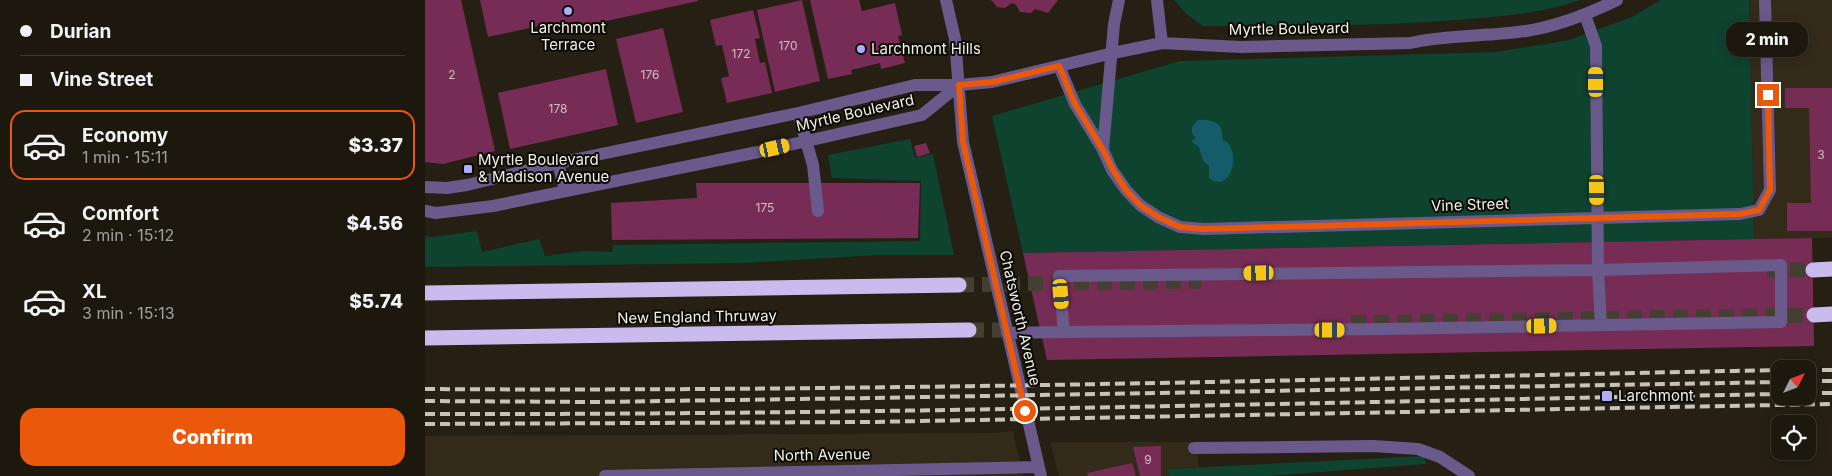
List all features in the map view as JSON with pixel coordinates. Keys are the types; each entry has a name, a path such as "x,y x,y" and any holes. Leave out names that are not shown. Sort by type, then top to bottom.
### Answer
{"highway":[{"path":"1813,270 1832,269"},
{"name":"New England Thruway","path":"425,293 959,285"},
{"path":"1814,314 1832,314"},
{"name":"New England Thruway","path":"425,338 969,330"}],"street":[{"name":"Chatsworth Avenue","path":"946,0 955,39 963,142 1040,472"},
{"path":"1103,150 1113,53 1114,24 1119,0"},
{"path":"1157,0 1162,43"},
{"name":"Myrtle Boulevard","path":"425,187 447,188 467,186 558,163 798,113 915,85 959,85 992,82 1162,43 1241,47 1410,43 1433,38 1527,31 1562,23 1617,0"},
{"name":"Vine Street","path":"1103,150 1121,183 1140,205 1158,217 1180,227 1204,229 1740,214 1759,210 1770,190 1765,0"},
{"path":"1585,15 1596,46 1598,270 1601,325"},
{"path":"1059,66 1075,104 1103,150"},
{"name":"Myrtle Boulevard","path":"425,211 436,213 476,209 807,141 922,115 959,85"},
{"path":"798,113 813,165 818,211"},
{"path":"558,163 565,190"},
{"path":"1007,332 1064,332 1781,322 1781,265 1598,270 1059,276 1064,332"},
{"path":"1194,448 1373,446 1418,449 1440,457 1469,476"},
{"name":"North Avenue","path":"605,476 1040,472"}],"shaded area":[{"path":"1749,0 1832,0 1832,238 1754,239"},
{"path":"1013,431 1023,476 425,476 425,436 994,433"},
{"path":"1050,442 1195,442 1199,467 1168,469 1169,476 1059,476"}],"green space":[{"path":"1174,0 1580,0 1553,8 1525,13 1435,22 1203,26 1186,14"},
{"path":"1661,0 1749,0 1754,239 1023,253 992,116 1180,61 1496,52 1569,40 1632,17"},
{"path":"910,139 915,158 933,154 954,255 878,255 745,263 425,267 425,236 432,237 477,231 482,252 539,239 545,256 585,251 612,252 613,245 920,241 921,181 832,178 828,155"},
{"path":"1424,456 1426,464 1266,476 1169,476 1168,469"}],"water":[{"path":"1198,120 1208,120 1217,123 1221,128 1224,141 1227,142 1231,149 1233,165 1227,178 1222,181 1216,182 1209,178 1209,166 1203,161 1199,147 1191,141 1196,138 1192,133 1192,127"}],"building":[{"path":"425,0 461,0 495,151 443,164 425,162"},
{"name":"Larchmont Terrace","path":"480,0 698,1 579,27 578,21 548,28 548,24 488,37"},
{"path":"802,0 820,81 775,92 757,10"},
{"name":"Larchmont Hills","path":"810,0 859,0 862,11 895,3 902,35 898,36 905,63 881,69 880,63 851,70 852,74 828,79"},
{"path":"991,0 1058,0 1048,13 1035,9 1031,13 1020,12 1016,5 1012,3 1005,8 997,7"},
{"path":"753,10 760,38 755,39 760,63 765,62 772,93 727,103 721,78 729,76 722,45 716,46 710,20"},
{"path":"663,28 683,112 636,123 616,39"},
{"path":"606,69 618,125 510,149 498,93"},
{"path":"1785,88 1832,88 1832,231 1787,231 1787,203 1811,203 1809,108 1785,108"},
{"path":"926,143 930,153 917,157 914,146"},
{"path":"696,183 920,183 918,238 612,240 611,203 697,198"},
{"path":"1812,238 1814,346 1047,360 1023,253"},
{"path":"1161,446 1161,476 1140,476 1133,447"},
{"path":"1132,463 1136,476 1088,476 1087,473"}],"tunnel":[{"path":"1767,270 1813,270"},
{"path":"959,285 1201,281"},
{"path":"1351,323 1814,315"},
{"path":"969,330 1020,330"}],"railway":[{"path":"425,389 933,387 1771,370"},
{"path":"1816,370 1832,370"},
{"path":"1816,381 1832,381"},
{"path":"425,401 595,402 1771,382"},
{"path":"1816,393 1832,393"},
{"path":"425,414 933,410 1771,394"},
{"path":"425,424 869,422 1832,404"}],"place":[{"name":"Larchmont Terrace","path":"568,11"},
{"name":"Larchmont Hills","path":"861,49"},
{"name":"Myrtle Boulevard & Madison Avenue","path":"468,169"},
{"name":"Larchmont","path":"1607,396"}],"route":[{"path":"1025,411 963,142 959,85 992,82 1059,66 1075,104 1126,190 1140,205 1158,217 1180,227 1204,229 1740,214 1759,210 1770,190 1768,95"}]}
